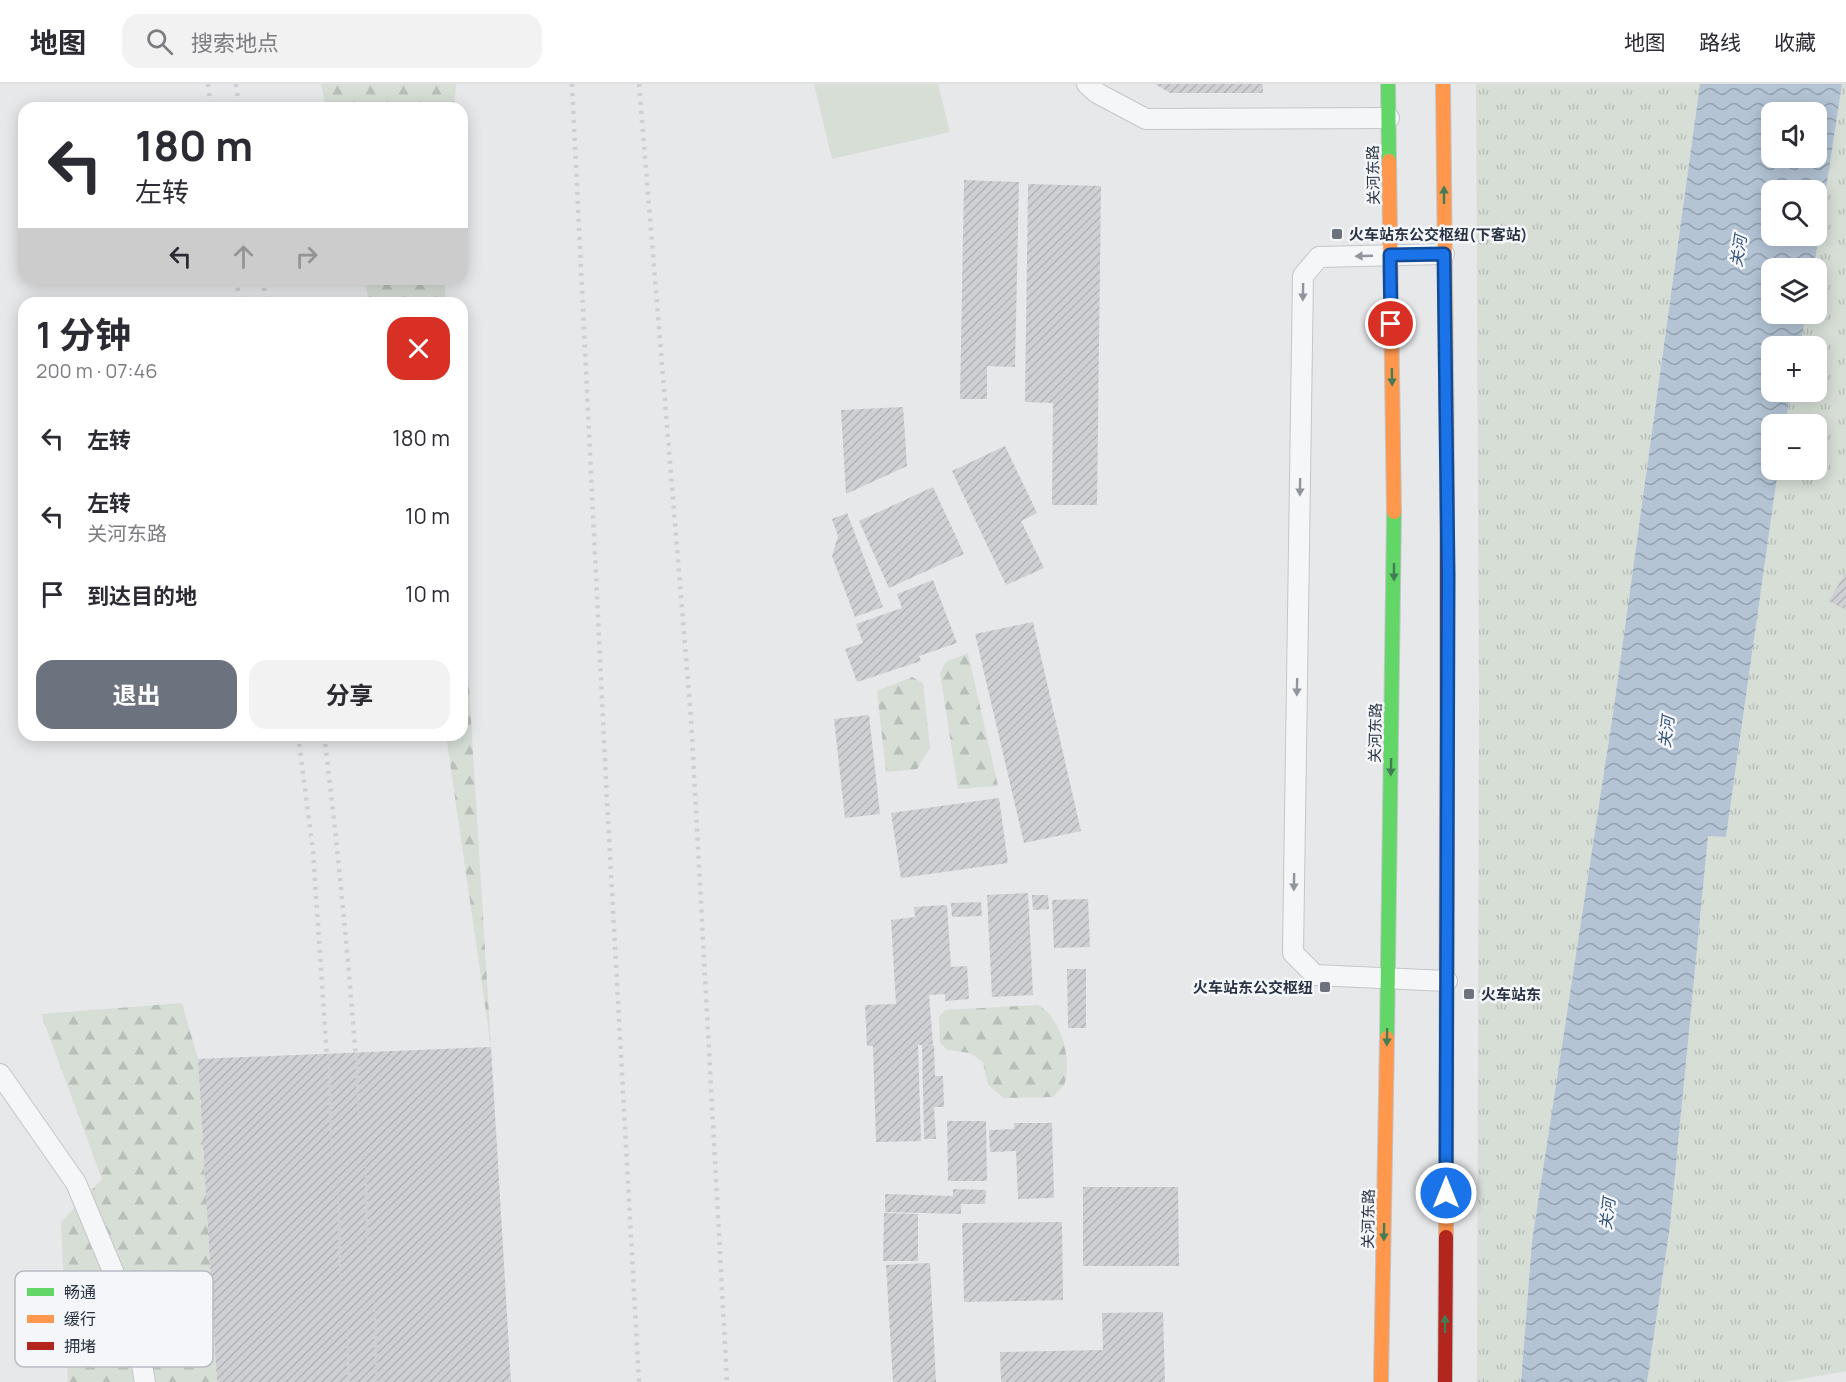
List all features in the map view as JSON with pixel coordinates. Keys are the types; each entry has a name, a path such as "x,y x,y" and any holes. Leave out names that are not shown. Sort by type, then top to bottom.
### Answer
{"main road":[{"name":"关河东路","path":"1382,1382 1395,574 1389,84"},
{"path":"1443,84 1448,574 1445,1382"}],"lane":[{"path":"1087,84 1097,93 1146,119 1389,118"},
{"path":"1444,254 1319,257 1303,276 1293,953 1315,975 1447,981"},
{"path":"0,1074 76,1183 113,1271"},
{"path":"142,1367 145,1382"}],"green space":[{"path":"321,84 456,84 454,102 325,102"},
{"path":"814,84 938,84 950,132 832,159"},
{"path":"1476,84 1700,84 1614,707 1532,1241 1521,1382 1477,1382 1479,703"},
{"path":"1842,84 1846,84 1846,1371 1785,1382 1647,1382 1670,1226 1708,835 1726,837 1777,480 1827,480 1827,414 1787,414 1789,402 1827,402 1827,336 1802,336 1804,324 1827,324 1827,258 1816,258 1817,246 1827,246 1827,183"},
{"path":"365,285 444,285 446,297 368,297"},
{"path":"968,653 998,786 958,789 940,673 946,662"},
{"path":"468,671 491,1047 447,741 468,741"},
{"path":"912,677 923,683 930,748 917,769 886,772 877,691"},
{"path":"182,1003 198,1059 210,1271 63,1271 61,1222 102,1179 41,1014"},
{"path":"1038,1005 1046,1011 1058,1028 1067,1061 1065,1082 1053,1097 1004,1098 988,1085 983,1062 970,1053 948,1050 940,1043 939,1017 945,1010"},
{"path":"213,1314 217,1382 68,1382 67,1367 213,1367"}],"water":[{"name":"关河","path":"1700,84 1842,84 1827,183 1827,180 1761,180 1761,246 1817,246 1816,258 1761,258 1761,324 1804,324 1802,336 1761,336 1761,402 1789,402 1787,414 1761,414 1761,480 1777,480 1726,837 1708,836 1670,1226 1647,1382 1521,1382 1532,1241 1614,707"}],"building":[{"path":"1155,84 1263,84 1263,93 1170,93"},
{"path":"964,180 1019,182 1015,367 987,366 987,399 960,399"},
{"path":"1028,184 1101,186 1097,505 1052,505 1053,403 1025,402"},
{"path":"903,407 907,466 846,494 841,410"},
{"path":"1005,446 1037,513 1021,521 1044,568 1006,585 952,471"},
{"path":"933,487 964,554 889,588 859,521"},
{"path":"847,513 883,607 855,617 832,556 838,536 832,519"},
{"path":"1846,572 1846,605 1844,609 1829,601"},
{"path":"933,580 957,643 919,656 921,661 857,682 845,649 863,643 856,624 902,608 897,594"},
{"path":"1033,622 1081,831 1024,843 975,634"},
{"path":"869,715 880,814 845,818 834,719"},
{"path":"999,798 1008,863 901,878 891,813"},
{"path":"1028,893 1033,995 992,997 987,895"},
{"path":"1032,895 1048,895 1049,909 1033,910"},
{"path":"1088,899 1090,947 1054,948 1052,900"},
{"path":"981,902 982,916 952,917 951,903"},
{"path":"947,905 951,967 967,966 969,999 945,1001 945,994 929,995 933,1044 924,1046 934,1045 935,1076 943,1076 944,1107 934,1107 936,1139 924,1139 922,1045 918,1045 921,1141 876,1142 873,1046 867,1046 865,1005 896,1004 891,920 915,917 914,907"},
{"path":"1067,969 1086,969 1086,1028 1068,1028"},
{"path":"491,1047 511,1382 217,1382 213,1271 210,1271 198,1059"},
{"path":"947,1121 986,1121 987,1181 948,1181"},
{"path":"1014,1123 1052,1123 1054,1198 1018,1199 1016,1151 990,1152 989,1130 1014,1129"},
{"path":"1083,1187 1178,1187 1179,1266 1083,1266"},
{"path":"953,1189 986,1190 985,1204 961,1204 961,1214 885,1212 885,1194 953,1196"},
{"path":"884,1213 918,1214 918,1261 883,1261"},
{"path":"1062,1222 1063,1300 964,1302 962,1223"},
{"path":"930,1263 936,1382 893,1382 886,1265"},
{"path":"1163,1312 1165,1382 1001,1382 1000,1352 1103,1350 1102,1313"}],"railway":[{"path":"208,84 210,102"},
{"path":"236,84 238,102"},
{"path":"572,84 607,801 639,1382"},
{"path":"639,84 691,718 727,1382"},
{"path":"237,285 239,297"},
{"path":"264,285 265,297"},
{"path":"299,741 313,851 349,1382"},
{"path":"325,741 349,977 378,1382"}],"traffic: fast":[{"path":"1388,84 1389,161"},
{"path":"1387,1038 1394,512"}],"traffic: slow":[{"path":"1443,84 1447,464"},
{"path":"1389,161 1394,512"},
{"path":"1446,1237 1447,755"},
{"path":"1381,1382 1387,1038"}],"traffic: jam":[{"path":"1447,464 1447,755"},
{"path":"1445,1382 1446,1237"}],"place":[{"name":"火车站东公交枢纽(下客站)","path":"1337,234"},
{"name":"火车站东公交枢纽","path":"1325,987"},
{"name":"火车站东","path":"1469,994"}],"route":[{"path":"1391,324 1390,255 1444,254 1448,574 1446,1193"}]}
